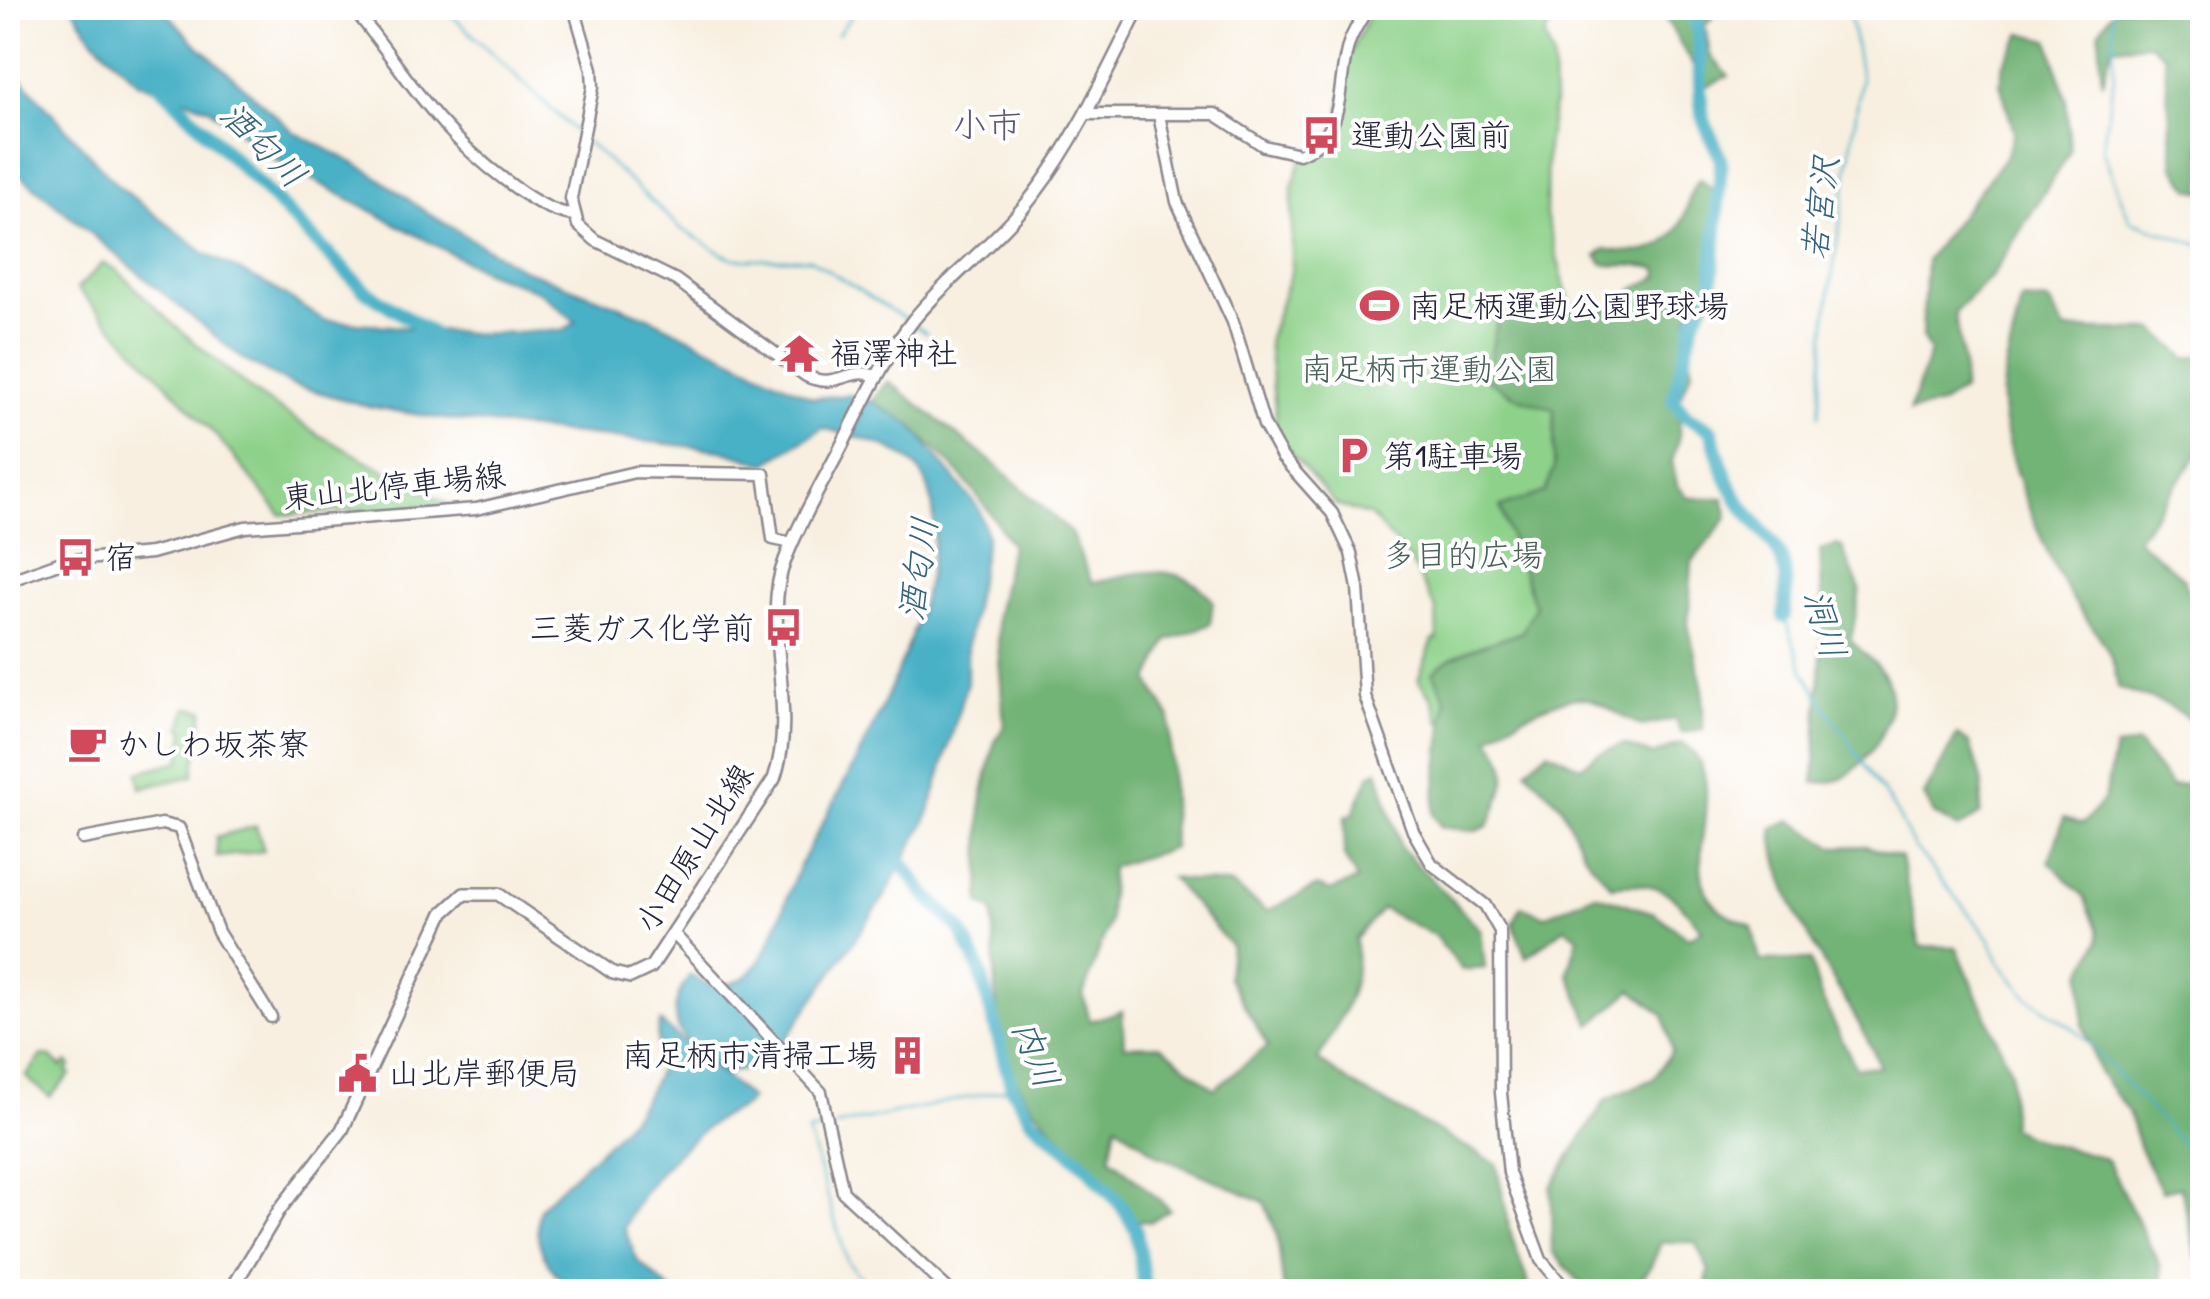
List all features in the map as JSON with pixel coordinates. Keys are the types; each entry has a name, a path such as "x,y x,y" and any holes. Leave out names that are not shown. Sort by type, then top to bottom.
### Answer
{"main road":[{"name":"小田原山北線","path":"230,1292 280,1209 342,1130 443,913 452,903 475,891 498,894 613,973 630,976 652,967 774,778 784,726 778,594 792,543 877,377 912,323 1009,225 1086,114 1140,8"}],"street":[{"path":"353,8 416,96 472,156 522,193 558,213 573,215"},
{"path":"574,8 592,68 571,198 573,215 589,236 676,280 806,376 828,383 861,372 877,377"},
{"path":"1086,114 1215,114 1274,150 1286,154 1307,151 1334,128 1348,45 1368,8"},
{"path":"1159,116 1176,202 1233,322 1264,425 1282,456 1332,513 1351,553 1358,588 1365,696 1413,830 1432,864 1485,905 1500,932 1501,1092 1509,1173 1535,1247 1568,1292"},
{"name":"東山北停車場線","path":"8,581 64,561 151,553 246,527 476,509 635,472 764,474 773,539 792,543"},
{"path":"83,840 162,824 179,828 218,932 272,1018"},
{"path":"673,933 821,1092 843,1192 951,1292"}],"green space":[{"name":"南足柄市運動公園","path":"1372,8 1553,8 1545,38 1553,58 1554,105 1547,146 1546,215 1567,295 1590,337 1614,570 1460,713 1440,722 1432,698 1418,680 1433,640 1437,640 1436,610 1410,560 1371,516 1336,505 1271,430 1276,418 1268,341 1292,269 1292,188 1301,160 1337,129 1349,56"},
{"path":"1660,8 1713,8 1714,16 1705,25 1710,55 1729,76 1705,87"},
{"path":"2115,8 2202,8 2202,192 2190,189 2174,166 2164,55 2149,44 2112,47 2102,83 2099,31"},
{"path":"2022,33 2049,40 2066,98 2070,151 1992,276 1955,312 1963,362 1962,391 1940,405 1909,412 1930,352 1922,337 1926,260 2006,156 2014,132 2000,83 2003,65"},
{"path":"1700,179 1714,190 1707,287 1687,318 1692,372 1680,397 1679,435 1672,462 1677,485 1688,498 1723,498 1728,517 1692,562 1688,624 1703,690 1703,730 1681,733 1675,719 1642,726 1582,698 1554,703 1523,716 1489,738 1503,759 1505,780 1488,826 1476,831 1441,827 1433,814 1446,699 1433,673 1463,653 1522,632 1535,607 1500,507 1545,492 1554,468 1554,409 1519,398 1486,379 1498,317 1520,305 1558,299 1573,313 1600,311 1629,299 1633,290 1659,276 1658,269 1603,264 1597,256 1605,249 1645,251 1666,242 1681,222"},
{"path":"103,263 117,270 174,325 255,393 319,435 450,505 281,515 219,439 77,289"},
{"path":"2021,300 2049,302 2065,330 2155,330 2187,359 2202,355 2202,449 2137,539 2184,579 2202,635 2202,728 2168,705 2118,687 2111,657 2069,594 2035,523 2014,466 2003,413 2003,379"},
{"path":"888,381 997,466 1071,533 1092,583 1141,573 1173,574 1201,588 1213,601 1210,624 1167,641 1149,681 1170,717 1173,848 1111,867 1109,922 1083,995 1090,1021 1122,1011 1124,1046 1160,1045 1214,1089 1268,1046 1228,978 1231,946 1171,878 1232,885 1267,911 1317,886 1330,891 1357,880 1344,856 1345,817 1353,814 1370,775 1378,770 1401,848 1481,930 1485,968 1462,970 1434,935 1382,909 1355,940 1356,973 1352,988 1318,1060 1353,1085 1496,1163 1512,1238 1530,1289 1547,1291 1284,1291 1277,1234 1264,1202 1159,1156 1116,1124 1110,1157 1170,1209 1150,1222 1134,1220 1108,1182 1027,1099 1015,1079 1002,1040 993,911 980,903 981,803 994,744 1004,726 996,615 1011,545 951,464 915,431 872,402"},
{"path":"1842,547 1860,590 1851,640 1884,674 1891,703 1881,734 1862,762 1838,780 1814,783 1823,615 1820,550"},
{"path":"187,708 204,710 193,776 141,788 138,772 180,761 185,731 181,727"},
{"path":"1957,735 1970,743 1983,786 1980,814 1958,829 1934,814 1924,796"},
{"path":"1683,743 1698,760 1705,779 1701,869 1705,889 1717,907 1752,927 1760,961 1810,960 1821,997 1856,1068 1880,1066 1800,921 1777,860 1773,828 1790,820 1834,847 1866,846 1901,858 1920,946 1956,947 2011,1071 2011,1127 2107,1160 2160,1266 2164,1291 1704,1291 1709,1271 1695,1242 1661,1242 1649,1268 1636,1283 1617,1290 1588,1291 1552,1252 1551,1187 1605,1100 1653,1079 1672,1051 1664,1015 1632,990 1591,1025 1568,973 1578,937 1565,928 1526,957 1513,924 1521,906 1545,916 1595,894 1654,913 1688,938 1702,930 1674,898 1654,887 1611,886 1583,853 1561,805 1526,770 1548,751 1581,767 1597,754 1623,744 1653,755"},
{"path":"2138,744 2172,787 2202,780 2202,1263 2196,1256 2181,1187 2162,1191 2140,1149 2128,1111 2100,1074 2083,1025 2082,974 2099,940 2098,930 2084,897 2049,861 2064,818 2083,824 2104,799 2115,748"},
{"path":"256,826 264,851 217,857 216,837"},
{"path":"41,1056 51,1057 62,1067 67,1062 71,1066 67,1071 71,1074 50,1097 26,1077"}],"water":[{"path":"73,8 163,8 192,40 294,132 369,171 426,212 520,268 646,316 813,398 850,395 872,402 911,425 979,509 987,535 967,646 967,682 929,814 885,896 768,1065 725,1073 688,1042 675,1020 675,1007 690,975 716,988 743,978 759,961 774,934 801,863 894,681 928,578 934,531 929,490 922,475 900,454 823,428 765,464 722,450 437,418 367,406 290,384 244,360 8,165 8,64 117,185 206,254 270,286 324,320 478,334 563,330 576,322 539,291 484,271 274,159 209,108 139,83 93,39"},
{"path":"660,1022 751,1099 718,1119 676,1154 641,1197 624,1228 637,1260 672,1291 574,1291 556,1274 544,1254 537,1232 540,1208 619,1131 646,1096 658,1070"}],"waterway":[{"path":"444,8 581,137"},
{"path":"838,34 857,8"},
{"name":"洞川","path":"1693,8 1699,36 1702,111 1721,162 1712,288 1694,320 1673,400 1687,417 1711,430 1736,496 1779,553 1785,577 1784,616"},
{"name":"若宮沢","path":"1819,416 1826,319 1861,79 1849,8"},
{"path":"2113,8 2114,76 2102,149 2130,221 2202,246"},
{"name":"酒匂川","path":"159,84 363,289 434,335"},
{"path":"587,142 683,230 723,254 735,259 810,259 908,321"},
{"path":"915,326 926,333"},
{"name":"洞川","path":"1784,616 1804,672 1826,708 1895,810 1914,847 1990,939 2000,963 2027,997 2076,1030 2202,1164"},
{"name":"内川","path":"893,850 923,892 961,930 979,968 1012,1088 1031,1119 1086,1166 1121,1205 1136,1230 1145,1292"},
{"path":"835,1126 1012,1088"},
{"path":"827,1128 808,1132 847,1261 872,1292"}],"place":[{"name":"運動公園前","path":"1321,135"},
{"name":"南足柄運動公園野球場","path":"1379,306"},
{"name":"福澤神社","path":"800,353"},
{"name":"第1駐車場","path":"1353,456"},
{"name":"宿","path":"75,557"},
{"name":"三菱ガス化学前","path":"784,628"},
{"name":"かしわ坂茶寮","path":"87,744"},
{"name":"南足柄市清掃工場","path":"908,1055"},
{"name":"山北岸郵便局","path":"358,1073"}],"district":[{"name":"小市","path":"987,125"}],"park label":[{"name":"多目的広場","path":"1463,555"}]}
